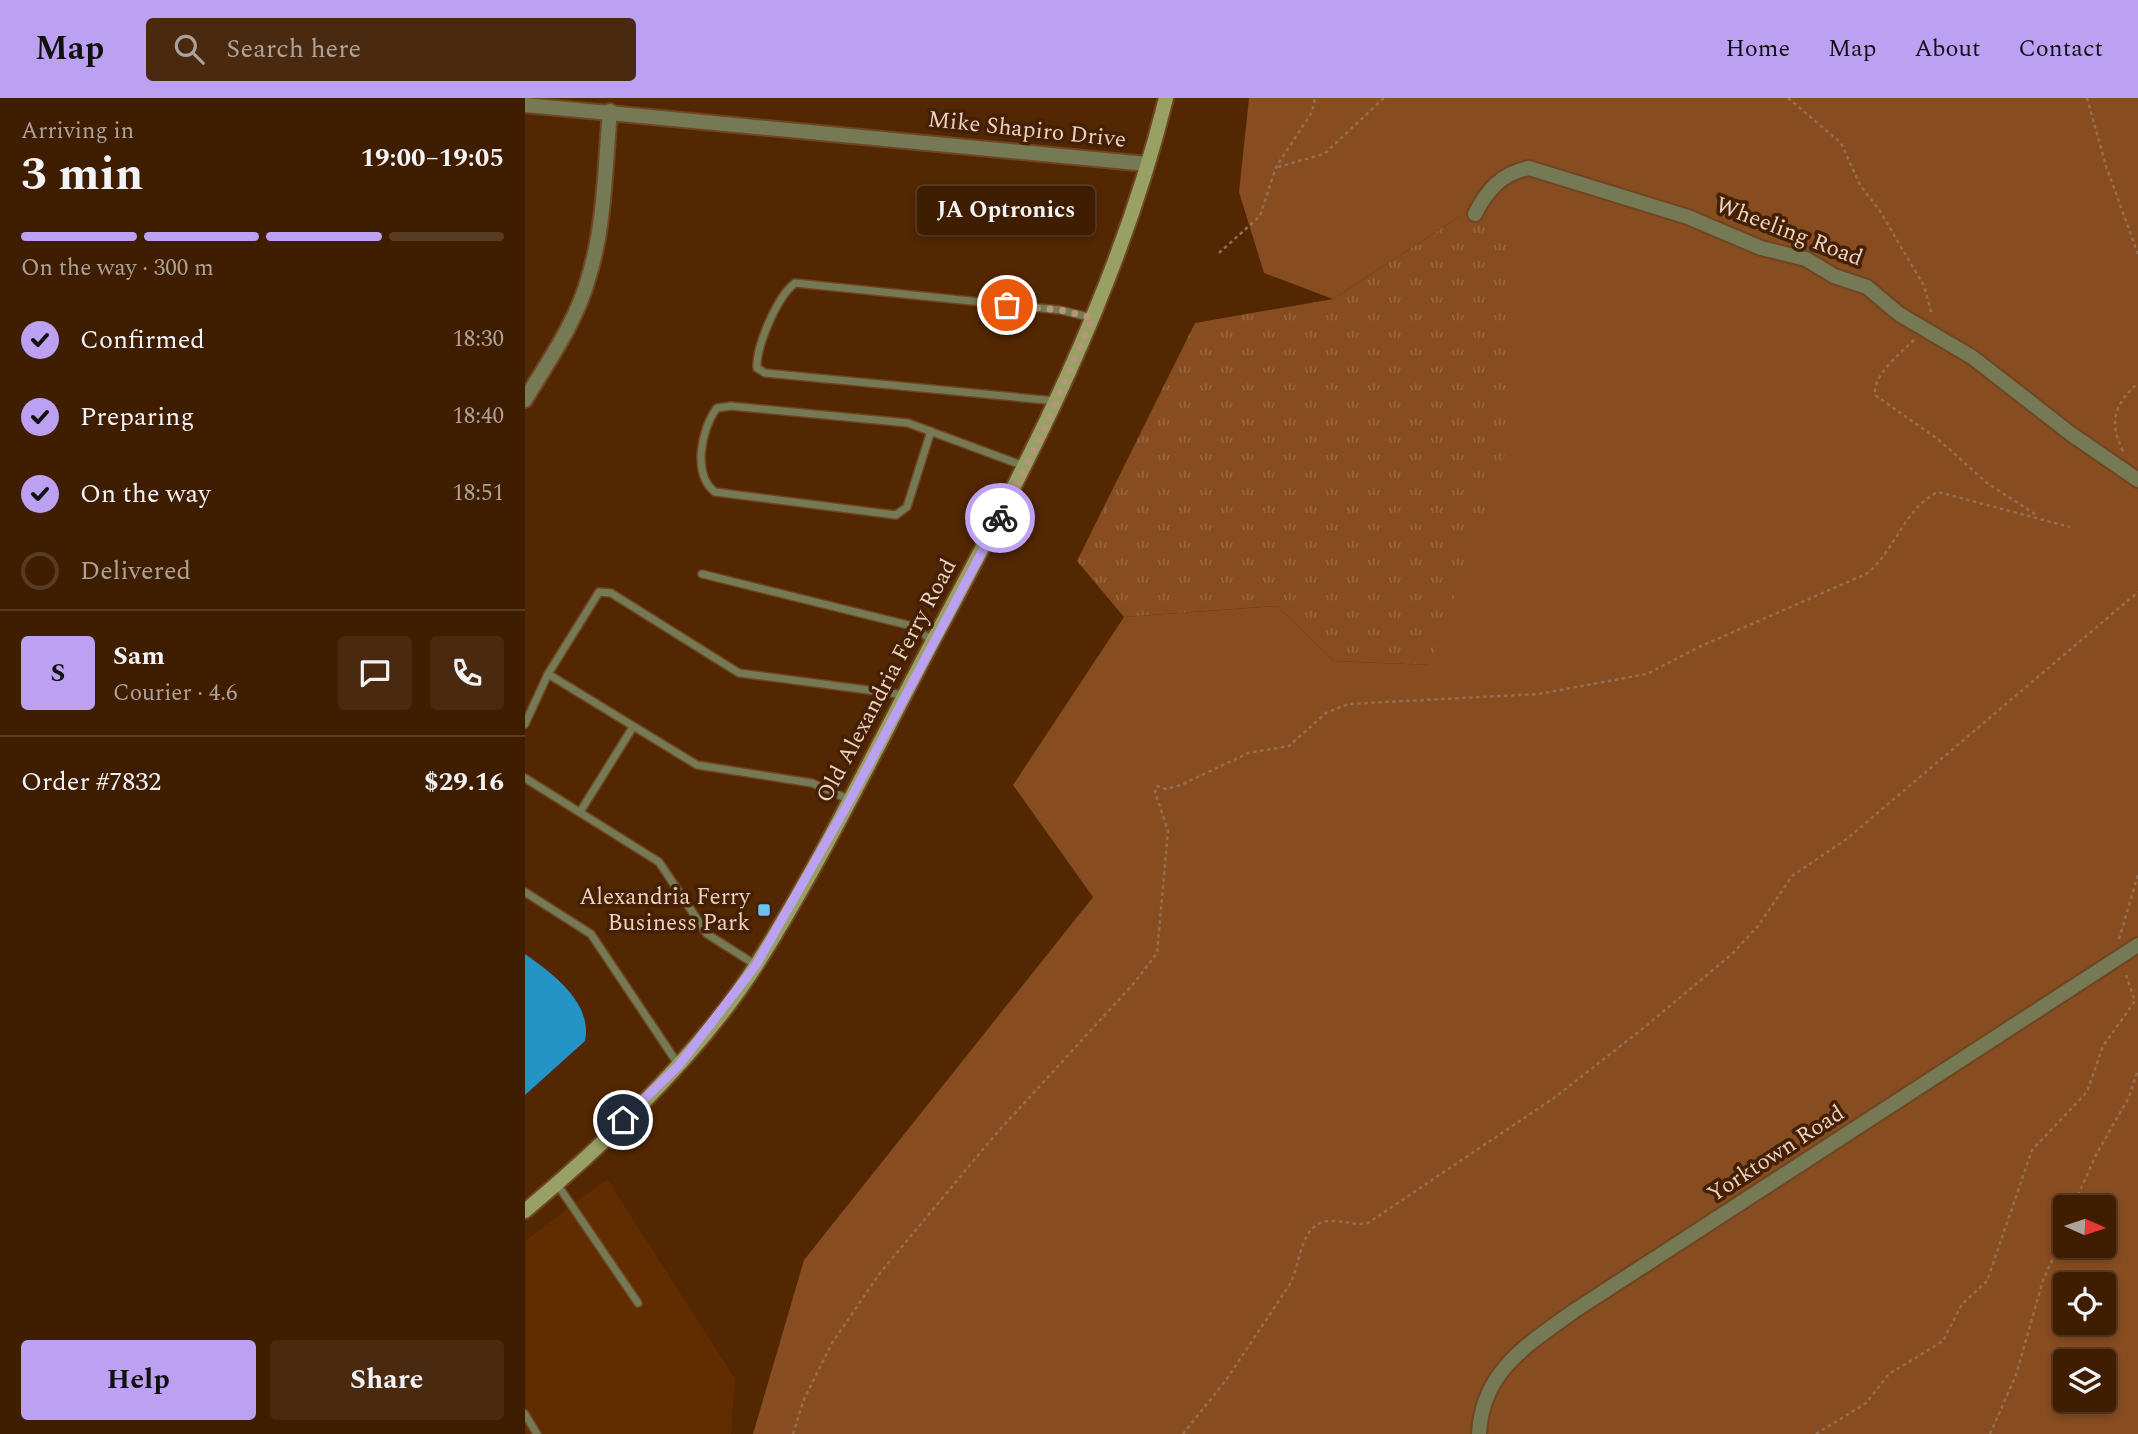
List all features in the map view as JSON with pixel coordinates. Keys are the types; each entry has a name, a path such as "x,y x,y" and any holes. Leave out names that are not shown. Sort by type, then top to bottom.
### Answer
{"main road":[{"name":"Old Alexandria Ferry Road","path":"525,1211 557,1184 679,1065 756,965 907,695 1026,467 1093,318 1147,164 1166,98"}],"street":[{"name":"Mike Shapiro Drive","path":"525,105 1147,164"},
{"path":"525,400 572,320 589,278 598,236 610,111"},
{"name":"Wheeling Road","path":"1475,214 1484,196 1509,172 1529,168 1688,217 1761,248 1807,259 1834,276 1867,287 1899,314 1972,357 2071,434 2138,480"},
{"name":"Yorktown Road","path":"1479,1434 1481,1407 1486,1395 1517,1352 1574,1311 2138,945"}],"lane":[{"path":"1056,401 765,373 757,368 756,353 786,290 795,283 1060,310 1093,318"},
{"path":"931,431 903,512 896,516 715,492 705,485 701,474 704,437 709,419 717,408 731,406 908,423 931,431 1026,467"},
{"path":"702,574 912,626 933,641"},
{"path":"525,724 548,674 595,596 605,592 739,673 907,695"},
{"path":"548,674 697,765 803,780 850,800"},
{"path":"580,812 633,727"},
{"path":"525,778 659,862 707,934 756,965"},
{"path":"525,892 591,934 679,1065"},
{"path":"557,1184 638,1303"},
{"path":"525,1414 537,1434"}],"path":[{"path":"1219,253 1260,216 1276,167 1311,112 1315,98"},
{"path":"1276,167 1324,154 1384,98"},
{"path":"2087,98 2106,166 2138,254"},
{"path":"2124,453 2114,425 2116,412 2121,399 2138,383"},
{"path":"793,1434 804,1399 832,1343 880,1273 1009,1118 1135,982 1157,953 1168,831 1155,792 1157,786 1166,789 1181,786 1248,753 1289,746 1326,713 1348,704 1451,701 1538,694 1647,674 1699,647 1867,574 1884,558 1926,497 1938,492 2070,527"},
{"path":"1184,1434 1226,1380 1290,1284 1296,1273 1302,1245 1312,1229 1328,1221 1358,1225 1368,1223 1583,1077 1733,953 1758,926 1792,876 1848,838 2138,592"},
{"path":"1816,1433 1866,1403 1889,1374 1943,1341 1962,1304 1987,1282 2032,1150 2087,1092 2103,1046 2135,1001 2117,950 2123,920 2138,875"},
{"path":"2078,1195 2097,1153 2129,1097 2138,1070"},
{"path":"1990,1434 2016,1375 2053,1254"}],"shaded area":[{"path":"607,1179 735,1379 731,1434 525,1434 525,1241"}],"green space":[{"path":"1249,98 2138,98 2138,1434 753,1434 804,1260 1093,897 1013,785 1124,617 1277,606 1334,661 1430,665 1462,215 1333,299 1264,273 1239,192"},
{"path":"1475,214 1512,235 1514,429 1430,665 1334,661 1277,606 1124,617 1077,561 1195,323 1333,299 1462,215"}],"water":[{"path":"525,954 568,990 583,1014 586,1027 585,1041 525,1095"}],"way so far":[{"path":"1000,518 1037,445 1093,318 1060,310 1007,305"}],"place":[{"name":"JA Optronics","path":"1007,305"},
{"name":"Alexandria Ferry Business Park","path":"764,910"}],"route":[{"path":"623,1120 679,1065 756,965 850,800 1000,518"}]}
